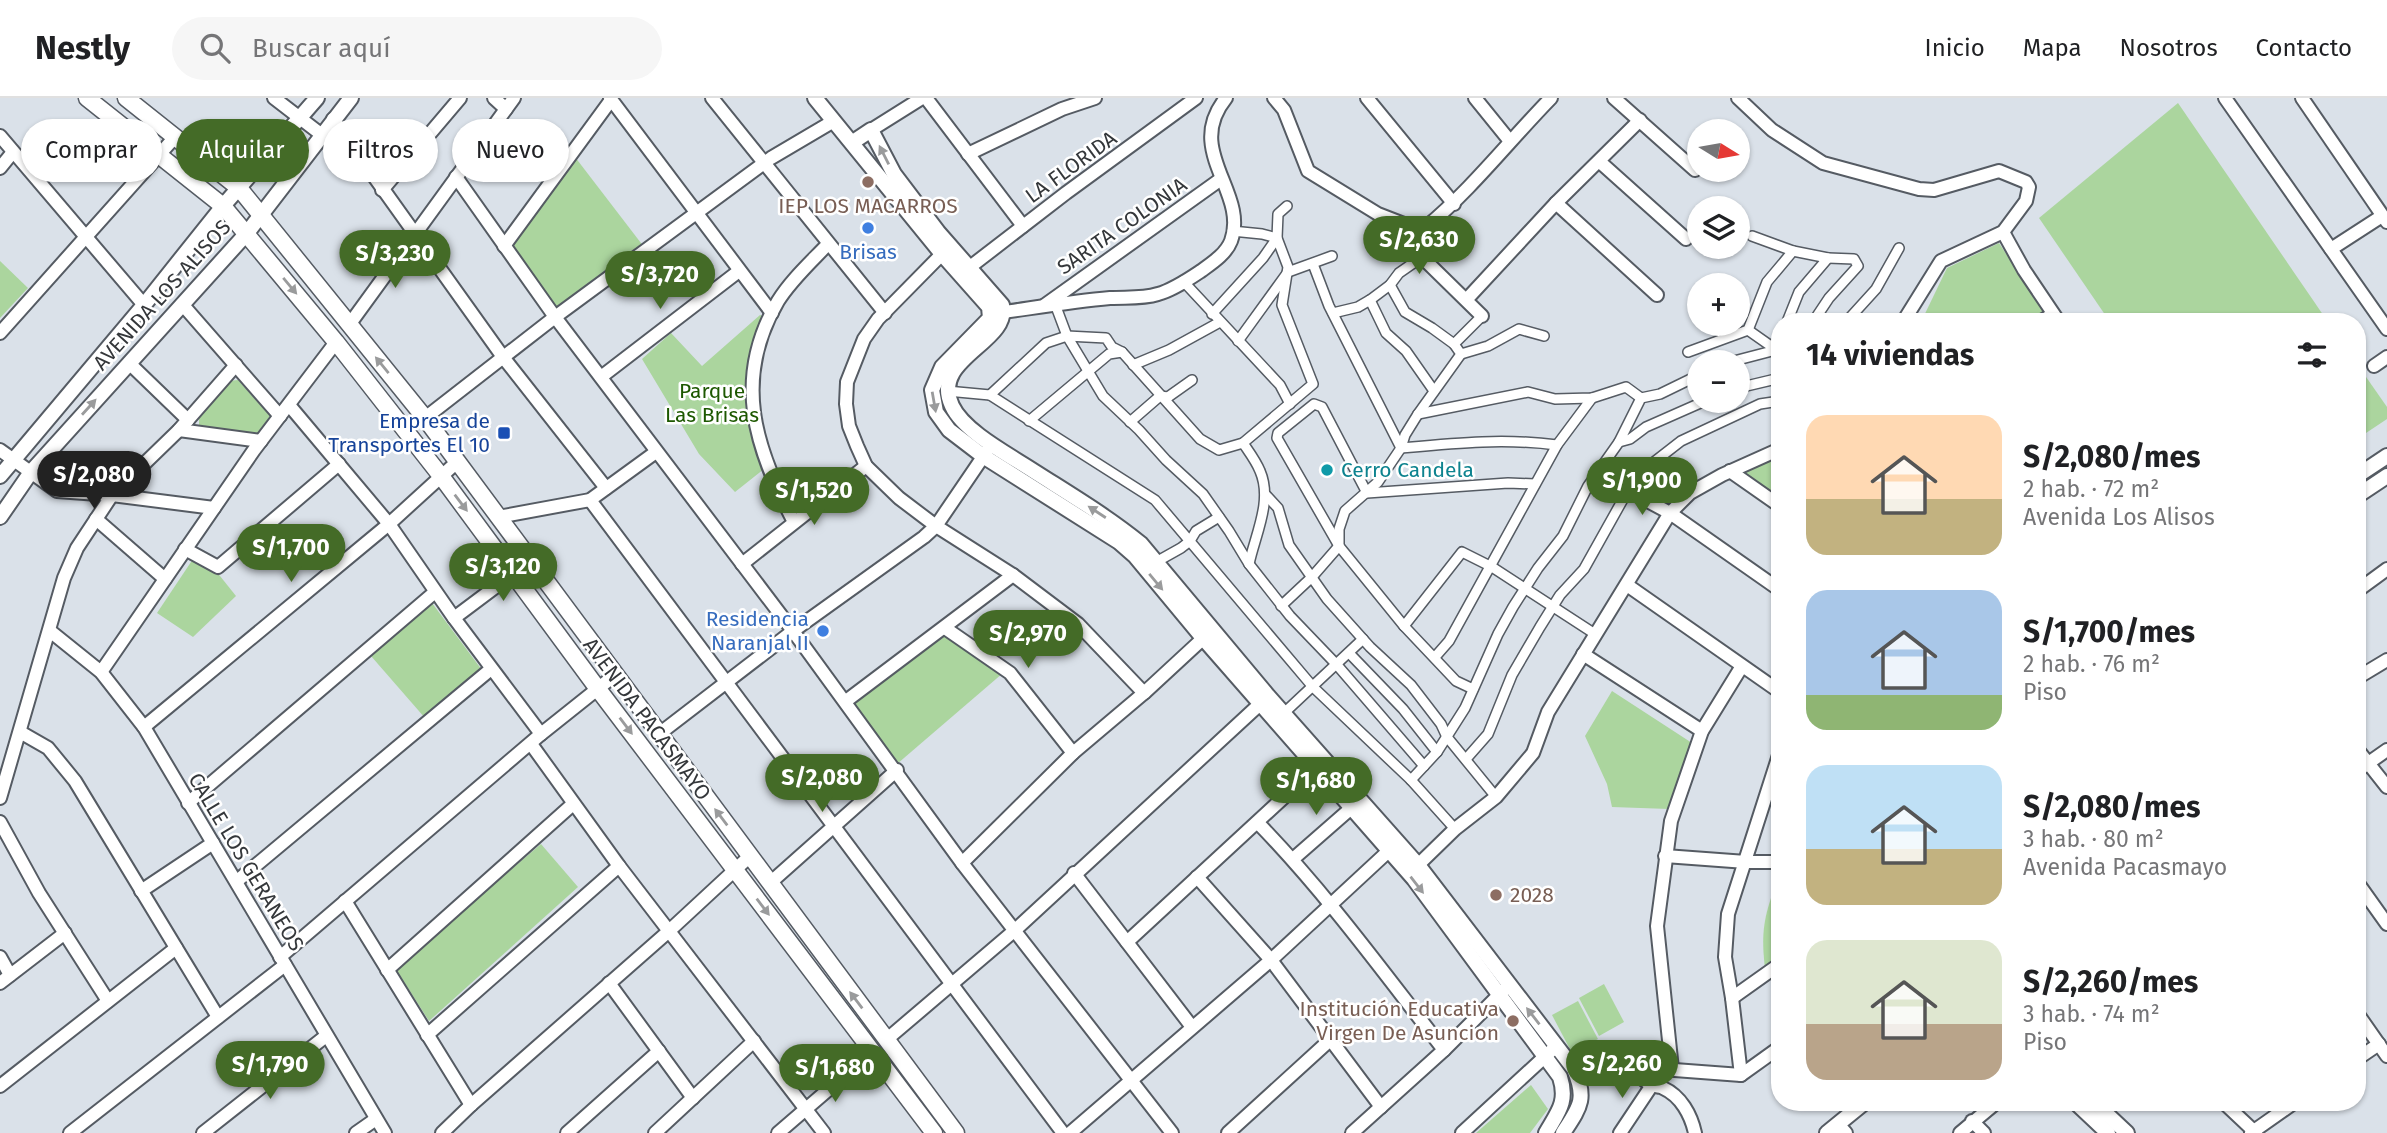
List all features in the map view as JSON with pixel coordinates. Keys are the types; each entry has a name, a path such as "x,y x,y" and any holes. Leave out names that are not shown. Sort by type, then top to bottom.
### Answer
{"main road":[{"name":"AVENIDA PACASMAYO","path":"87,98 113,119"},
{"name":"AVENIDA PACASMAYO","path":"125,98 239,188 425,418 956,1133"},
{"name":"AVENIDA PACASMAYO","path":"162,158 223,206 336,342 441,475 598,689 934,1133"}],"street":[{"path":"274,98 322,135"},
{"name":"AVENIDA LOS ALISOS","path":"0,476 144,306 223,206 317,98"},
{"name":"AVENIDA LOS ALISOS","path":"334,119 351,98"},
{"path":"382,190 460,98"},
{"path":"494,98 510,103 498,119"},
{"path":"712,98 885,313"},
{"path":"815,98 832,122 853,142 991,312 990,317 942,367 932,390 934,406 941,421 949,430 1117,525 1141,544 1260,704 1320,764 1393,847 1413,879 1505,990"},
{"path":"853,142 924,98 1023,226"},
{"path":"968,154 1062,109 1095,98"},
{"name":"LA FLORIDA","path":"970,267 1178,103 1196,98"},
{"path":"1004,313 1050,305 1161,294 1210,264 1224,252 1231,240 1231,201 1221,179 1211,135 1215,115 1226,98"},
{"path":"1274,98 1284,110 1308,171 1378,214 1409,226 1425,228 1454,204 1551,98"},
{"path":"1367,98 1454,204"},
{"path":"1475,98 1510,140"},
{"path":"1614,98 1687,163"},
{"path":"1738,98 1772,130 1823,163 1919,189 1934,190 1999,171 2026,182 2029,187 2026,201 2003,232 1941,261 1909,313"},
{"path":"2225,98 2387,329"},
{"path":"2302,98 2385,219 2331,249"},
{"path":"504,246 610,99 772,313"},
{"path":"1467,299 1556,203 1640,120"},
{"path":"425,418 555,317 771,158 832,122"},
{"path":"871,130 894,174 938,232 1002,305 1004,313 1001,324 952,374 947,391 954,411 988,450 1135,556 1284,713 1320,764"},
{"name":"AVENIDA LOS ALISOS","path":"0,517 31,472 247,233 322,135"},
{"path":"0,136 144,306"},
{"path":"162,153 175,137"},
{"path":"0,168 13,152"},
{"path":"1600,162 1686,239"},
{"name":"SARITA COLONIA","path":"1050,305 1221,179"},
{"path":"0,333 137,182"},
{"path":"376,182 503,357 606,488"},
{"path":"349,325 452,182"},
{"path":"459,182 555,317 846,701 962,863 1172,1133"},
{"path":"1556,203 1657,295"},
{"path":"990,395 1046,343 1067,336 1106,338 1112,347 1122,352 1200,439 1219,450 1243,443 1313,384 1282,305 1288,272 1278,238 1278,214 1287,206"},
{"path":"1378,214 1482,316 1454,344"},
{"path":"1232,231 1278,238"},
{"path":"2003,232 2053,313"},
{"path":"1752,236 1793,251 1828,258 1854,259 1858,266 1819,313"},
{"path":"1213,314 1278,238"},
{"path":"794,522 773,482 757,436 753,373 765,326 772,313 795,278 828,244"},
{"path":"1854,313 1876,289 1899,248"},
{"path":"1750,325 1767,282 1793,251"},
{"path":"942,254 885,313 864,339 847,382 849,426 866,466 899,498 936,526 1013,575 1078,624 1144,693"},
{"path":"1238,341 1288,272 1332,256"},
{"path":"1333,313 1358,307 1370,300 1390,285 1399,273 1422,257"},
{"path":"1790,313 1798,292 1828,258"},
{"path":"1313,264 1333,313 1401,448"},
{"path":"601,377 739,271"},
{"path":"1183,281 1280,385 1290,404"},
{"path":"1390,285 1405,313 1454,344 1461,354"},
{"path":"1370,300 1386,333 1406,351 1434,391"},
{"path":"182,304 280,416"},
{"path":"1050,305 1102,396 1203,494 1249,564 1281,606 1337,665 1424,765"},
{"path":"1133,365 1169,350 1220,322"},
{"path":"1281,606 1312,577 1339,546 1339,529 1345,511 1378,482 1401,448 1405,435 1418,414 1461,354 1488,346 1519,329 1544,336"},
{"path":"1750,331 1771,346"},
{"path":"1693,350 1732,336"},
{"path":"101,672 261,441 336,342"},
{"path":"1030,421 1109,354 1122,352"},
{"path":"1750,357 1771,353"},
{"path":"2374,366 2387,357"},
{"path":"129,363 183,425 261,441"},
{"path":"0,797 69,562 112,495 183,425 236,365"},
{"path":"1130,422 1160,396 1168,397 1192,380"},
{"path":"1750,385 1771,380"},
{"path":"1418,414 1528,392 1555,399 1591,398 1626,387 1641,397 1660,394 1687,381"},
{"path":"947,391 990,395 1155,500 1313,687 1411,780 1455,829"},
{"path":"1411,780 1437,752 1465,708 1498,634 1538,568 1563,537 1588,486 1619,442 1641,397"},
{"path":"1435,657 1449,641 1492,567 1557,445 1591,398"},
{"path":"1466,760 1488,734 1512,675 1560,595 1584,569 1636,476 1681,441 1760,404 1771,402"},
{"path":"1367,493 1322,407 1314,404 1278,433 1277,438 1339,546 1404,626 1456,681 1473,689"},
{"path":"289,405 389,524 435,592 541,734"},
{"path":"1619,442 1630,439 1646,427 1687,409"},
{"path":"1401,448 1508,440 1557,445"},
{"path":"1243,443 1261,472 1265,494 1249,564"},
{"path":"0,450 57,491 214,508"},
{"path":"659,734 936,526 988,450"},
{"path":"498,517 590,500 656,452"},
{"path":"1418,865 1455,829 1496,797 1533,753 1548,712 1670,513 1690,493 1771,453"},
{"path":"2366,470 2387,456"},
{"path":"144,727 389,524 457,461"},
{"path":"186,549 218,567 339,464"},
{"path":"742,564 866,466"},
{"path":"1730,471 1771,500"},
{"path":"2366,490 2387,476"},
{"path":"1367,493 1508,483 1535,484"},
{"path":"1629,491 1670,513 1771,581"},
{"path":"1265,494 1278,508 1289,545 1327,599 1363,639 1411,685 1441,724 1447,737 1496,797"},
{"path":"590,500 1063,1133"},
{"path":"1156,562 1190,541 1196,531 1219,517"},
{"path":"96,519 165,579"},
{"path":"1404,626 1462,552 1492,567 1595,634"},
{"path":"454,618 530,561"},
{"path":"2366,584 2387,569"},
{"path":"846,701 1013,575"},
{"path":"1627,585 1771,686"},
{"path":"188,803 435,592"},
{"path":"945,628 1010,673 1073,753"},
{"name":"CALLE LOS GERANEOS","path":"50,631 101,672 144,727 385,1133"},
{"path":"962,863 1073,753 1208,634"},
{"path":"1284,713 1363,639"},
{"path":"1349,653 1404,709 1437,752"},
{"path":"1583,654 1702,732"},
{"path":"2366,673 2387,660"},
{"path":"1672,1069 1657,926 1671,821 1702,732 1742,666"},
{"path":"237,881 491,669"},
{"path":"70,1133 218,1017 345,901 541,734 615,675"},
{"path":"886,1040 1014,931 1260,704"},
{"path":"20,732 48,748 75,781 218,1017"},
{"path":"531,744 619,866 824,1133"},
{"path":"2366,764 2387,750"},
{"path":"1127,942 1320,764"},
{"path":"770,883 897,770"},
{"path":"2366,770 2387,787"},
{"path":"1741,1075 1725,957 1728,914 1771,780"},
{"path":"387,970 573,804"},
{"path":"1293,859 1355,804"},
{"path":"0,822 108,1001"},
{"path":"1258,823 1293,859 1332,906 1444,1051"},
{"path":"141,891 214,843"},
{"path":"1393,847 1418,865 1551,1051 1574,1069 1583,1093 1580,1106 1563,1133"},
{"path":"1069,1133 1271,960 1393,847"},
{"path":"442,1133 750,856"},
{"path":"1665,856 1771,862"},
{"path":"427,1035 619,866"},
{"path":"1074,873 1192,1027"},
{"path":"1197,877 1271,960 1381,1107"},
{"path":"2366,895 2387,924"},
{"path":"345,901 471,1105"},
{"path":"0,957 5,979 65,933"},
{"path":"0,1086 176,948"},
{"path":"1732,998 1771,970"},
{"path":"609,984 693,1098"},
{"path":"1352,1133 1444,1051 1505,990"},
{"path":"2366,1026 2387,1056"},
{"path":"207,1131 326,1036"},
{"path":"1228,1133 1330,1040"},
{"path":"656,1133 754,1041"},
{"path":"2366,1053 2379,1044"},
{"path":"566,1133 659,1051"},
{"path":"1462,1133 1551,1051"},
{"path":"1546,1133 1562,1105 1564,1090 1551,1051"},
{"path":"778,1133 872,1052"},
{"path":"1574,1069 1613,1056 1626,1058 1648,1068 1741,1075 1771,1053"},
{"path":"1626,1058 1633,1069 1652,1085 1664,1088 1679,1099 1689,1112 1694,1133"},
{"path":"1619,1133 1652,1085"},
{"path":"1837,1130 1856,1111"},
{"path":"1960,1133 1985,1111"},
{"path":"2085,1111 2108,1133"},
{"path":"2104,1111 2127,1133"},
{"path":"2232,1111 2254,1132 2283,1111"},
{"path":"356,1133 376,1119"},
{"path":"1972,1121 1984,1133"}],"green space":[{"path":"2178,103 2322,313 2104,313 2039,218"},
{"path":"575,157 644,247 556,312 509,246 556,182 569,182 569,165"},
{"path":"1999,243 2044,312 1925,313 1947,268"},
{"path":"0,261 28,288 0,318"},
{"name":"Parque Las Brisas","path":"760,315 765,317 749,372 764,469 735,492 699,454 642,359 671,333 702,366"},
{"path":"2366,377 2387,407 2387,419 2366,433"},
{"path":"238,380 270,416 257,434 199,425 199,414 228,381"},
{"path":"1771,460 1771,493 1741,472"},
{"path":"193,559 216,571 236,596 193,637 157,613"},
{"path":"432,603 482,670 425,718 371,656"},
{"path":"946,633 1003,673 897,764 851,702"},
{"path":"1612,691 1692,743 1669,809 1612,807 1607,784 1585,736"},
{"path":"541,844 578,887 429,1021 395,968"},
{"path":"1771,898 1771,964 1765,969 1763,941"},
{"path":"1604,984 1624,1022 1599,1036 1579,998"},
{"path":"1578,1001 1598,1039 1572,1053 1552,1015"},
{"path":"1531,1085 1548,1109 1530,1133 1476,1133"}],"place":[{"name":"IEP LOS MACARROS","path":"868,182"},
{"name":"Brisas","path":"868,228"},
{"name":"Empresa de Transportes El 10","path":"504,433"},
{"name":"Cerro Candela","path":"1327,470"},
{"name":"Residencia Naranjal II","path":"823,631"},
{"name":"2028","path":"1496,895"},
{"name":"Institución Educativa Virgen De Asuncion","path":"1513,1021"}]}
